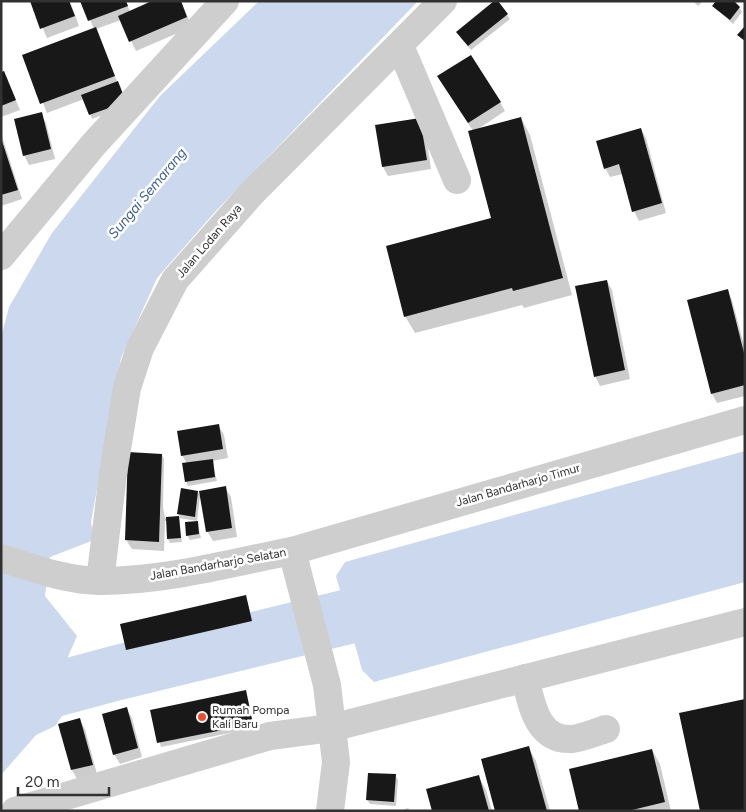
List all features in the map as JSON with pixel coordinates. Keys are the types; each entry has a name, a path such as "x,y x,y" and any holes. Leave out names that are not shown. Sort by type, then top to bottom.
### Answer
{"street":[{"path":"1,256 94,144 225,1"},
{"name":"Jalan Lodan Raya","path":"100,581 109,503 127,388 140,348 175,280 251,194 443,1"},
{"path":"400,46 458,180"},
{"name":"Jalan Bandarharjo Timur","path":"292,551 745,420"},
{"name":"Jalan Bandarharjo Selatan","path":"1,558 55,575 100,581 171,575 292,551 327,685 336,762 330,811"},
{"path":"15,811 270,736 331,728 745,622"},
{"path":"525,678 534,712 542,728 555,737 573,738 606,729"}],"water":[{"name":"Sungai Semarang","path":"259,1 418,1 214,213 157,278 121,358 91,522 94,540 50,557 45,596 77,636 67,659 64,713 55,726 36,735 1,775 1,338 9,307 52,233 160,96"},
{"path":"745,451 745,582 374,682 362,670 352,634 340,636 332,607 344,604 336,576 345,562"}],"building":[{"path":"30,1 69,1 75,16 40,29"},
{"path":"80,1 126,1 128,6 88,21"},
{"path":"152,1 181,1 187,17 129,42 118,16"},
{"path":"494,1 498,1 508,14 468,46 456,32"},
{"path":"716,1 734,1 740,7 730,20 712,6"},
{"path":"745,26 745,41 737,35"},
{"path":"96,27 115,76 40,104 22,55"},
{"path":"471,55 501,102 468,123 437,76"},
{"path":"4,71 16,100 1,106 1,72"},
{"path":"118,81 126,102 89,115 81,95"},
{"path":"42,112 51,149 23,156 14,119"},
{"path":"521,117 563,278 513,291 512,288 404,317 386,246 491,218 468,131"},
{"path":"420,118 427,160 382,167 375,125"},
{"path":"641,128 662,203 632,212 619,164 604,169 596,141"},
{"path":"1,138 18,190 1,195"},
{"path":"607,280 625,370 594,377 575,286"},
{"path":"728,289 745,357 745,385 711,394 687,300"},
{"path":"219,424 223,449 181,456 177,431"},
{"path":"128,452 162,454 159,542 125,540"},
{"path":"213,459 215,477 185,482 182,463"},
{"path":"226,486 232,528 206,532 199,491"},
{"path":"181,488 198,491 195,517 177,514"},
{"path":"179,516 181,538 167,539 166,517"},
{"path":"198,521 199,534 186,536 185,522"},
{"path":"246,595 252,621 126,650 120,624"},
{"name":"Rumah Pompa Kali Baru","path":"246,690 253,724 157,743 150,710"},
{"path":"745,699 745,811 700,811 679,713"},
{"path":"127,707 138,748 113,755 102,714"},
{"path":"80,718 93,765 71,770 58,724"},
{"path":"529,746 547,811 495,811 481,759"},
{"path":"652,749 665,802 628,811 579,811 569,769"},
{"path":"368,773 396,774 394,802 366,800"},
{"path":"479,775 489,811 432,811 426,789"}],"waterway":[{"path":"1,704 116,673 408,602"}],"place":[{"name":"Rumah Pompa Kali Baru","path":"202,717"}]}
